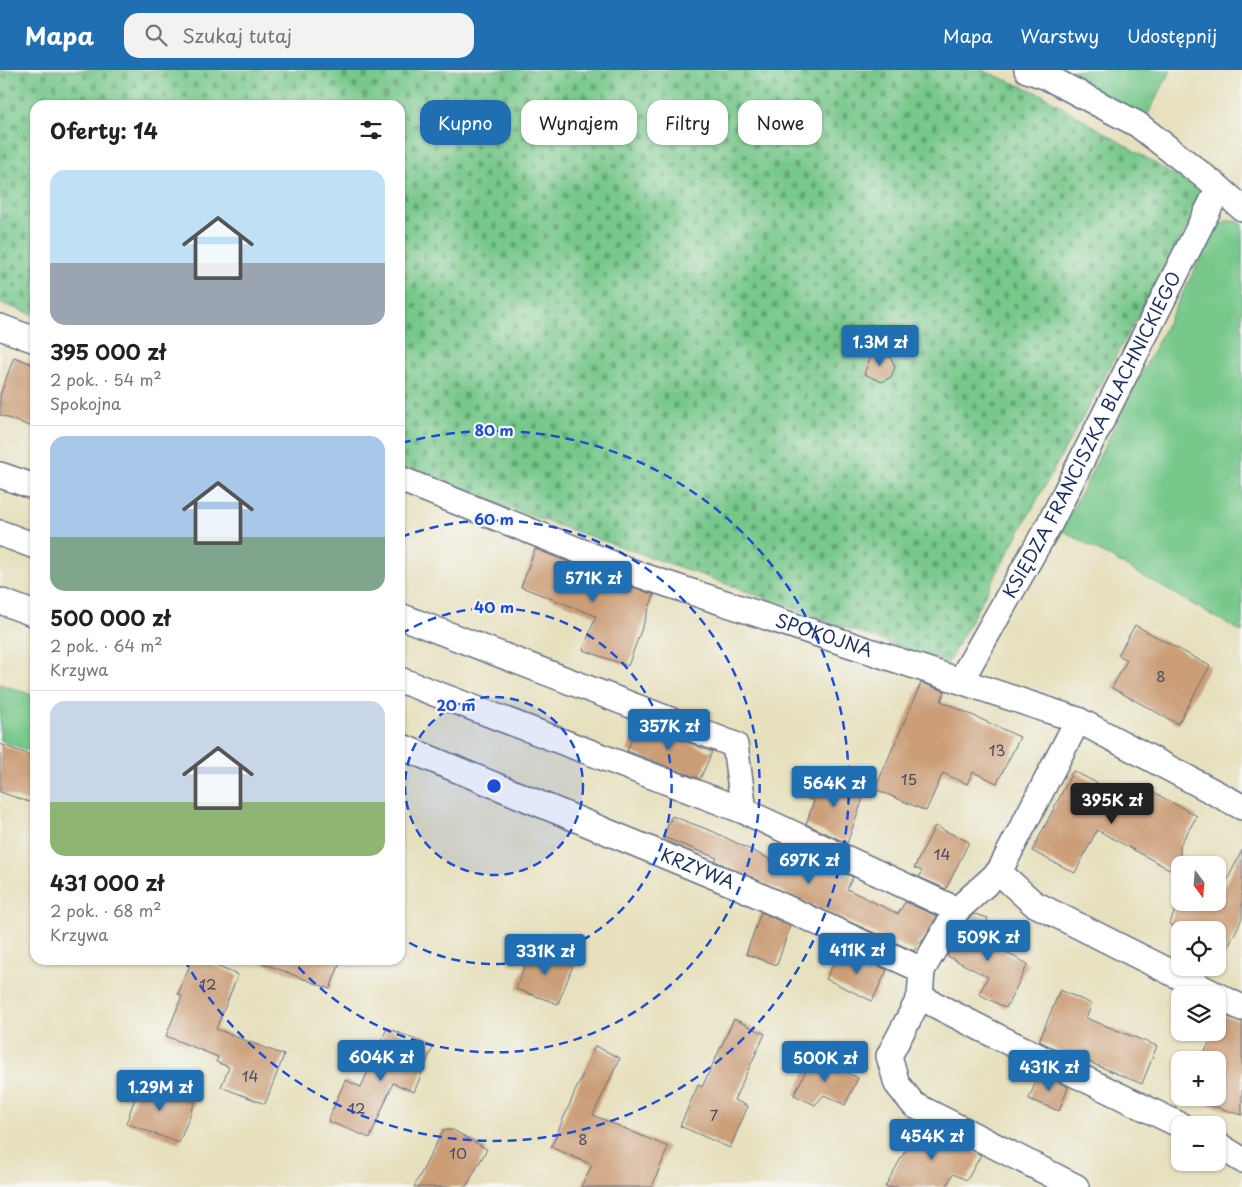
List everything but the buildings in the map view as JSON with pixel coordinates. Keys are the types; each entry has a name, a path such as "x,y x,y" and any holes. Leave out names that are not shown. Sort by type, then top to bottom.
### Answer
{"street":[{"path":"1041,72 1137,124 1220,188 1242,208"},
{"name":"KSIĘDZA FRANCISZKA BLACHNICKIEGO","path":"961,680 1050,523 1220,188"},
{"path":"0,327 30,338"},
{"path":"0,474 30,485"},
{"name":"SPOKOJNA","path":"405,481 640,575 1078,720 1242,807"},
{"path":"0,533 30,544"},
{"path":"0,601 30,612"},
{"path":"405,618 735,746 744,811"},
{"path":"405,682 744,811 957,910"},
{"path":"1076,1187 914,1105 898,1084 889,1056 920,997 922,970 957,910 999,872 1078,720"},
{"name":"KRZYWA","path":"405,748 738,886 922,970"},
{"path":"999,872 1034,903 1199,986"},
{"path":"920,997 1171,1121"},
{"path":"1226,1000 1242,1008"},
{"path":"1226,1150 1242,1160"}],"green space":[{"path":"0,70 982,70 1041,94 1205,194 947,664 671,564 405,472 405,100 30,100 30,313 0,303"},
{"path":"1071,70 1171,70 1147,116 1082,83"},
{"path":"1226,221 1237,221 1242,224 1242,632 1062,530 1216,228"},
{"path":"0,684 30,694 30,751 0,740"}]}
